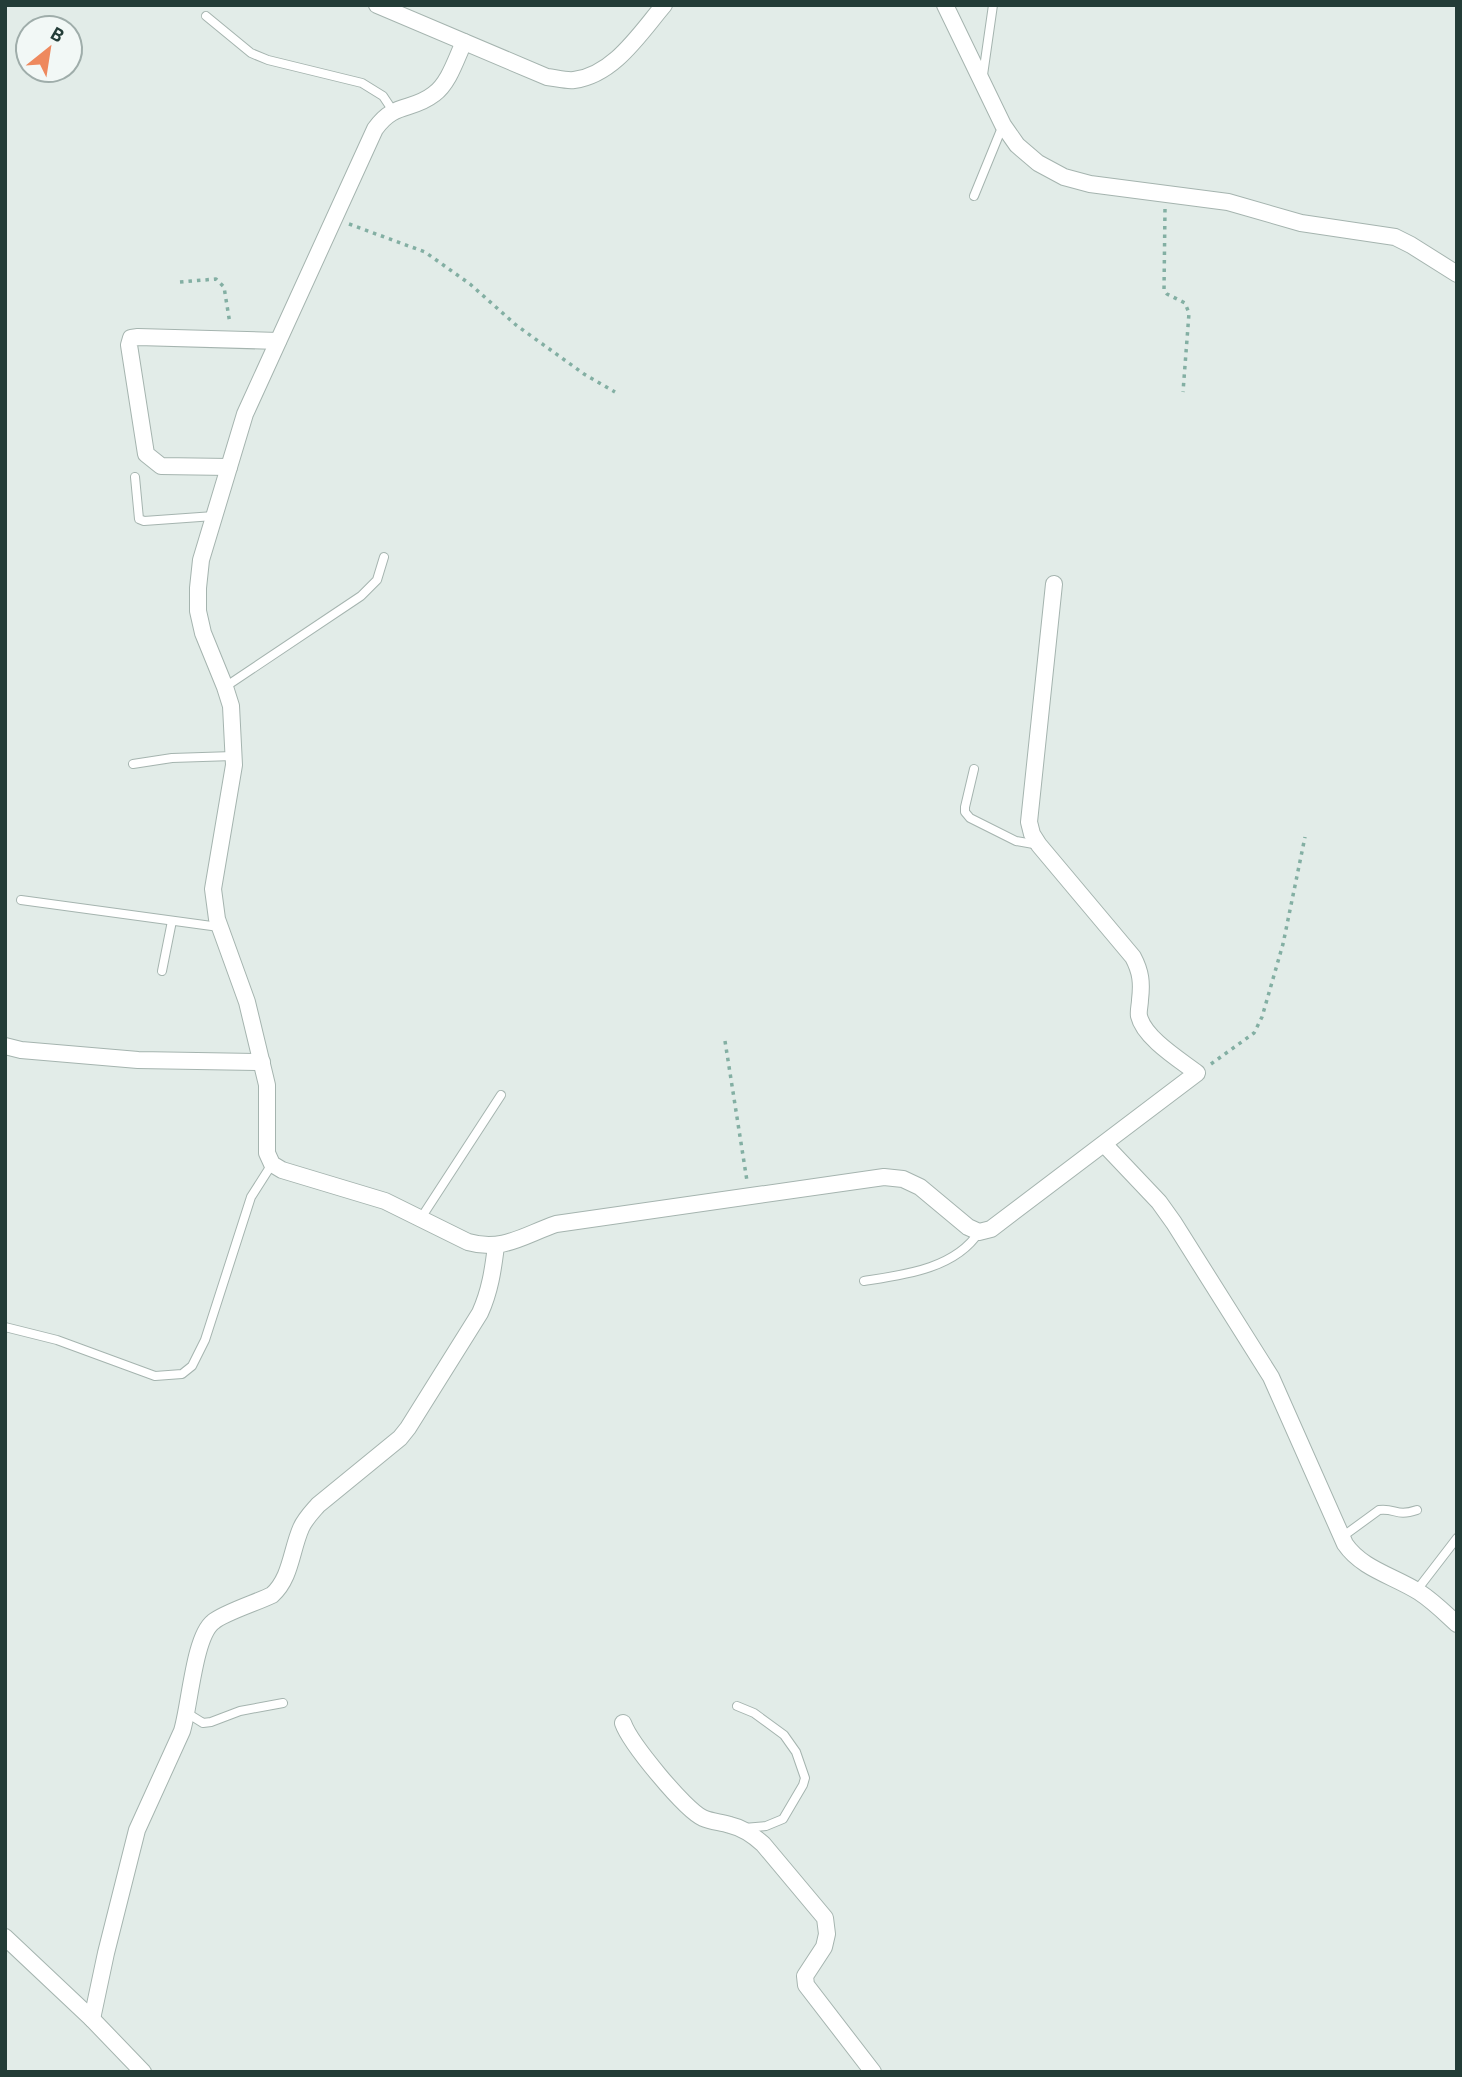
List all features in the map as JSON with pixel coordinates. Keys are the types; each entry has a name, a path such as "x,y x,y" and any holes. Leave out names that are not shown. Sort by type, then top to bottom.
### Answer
{"street":[{"path":"377,5 547,77 573,80 597,74 616,61 664,5"},
{"path":"945,5 1003,125 1017,145 1038,163 1064,177 1090,184 1228,202 1301,223 1395,237 1457,274"},
{"path":"464,42 446,80 437,92 424,101 393,111 383,117 375,129 245,414 201,560 198,611 203,633 231,706 233,756 232,782 213,889 214,905 247,1002 262,1062 268,1100 267,1153 272,1164 282,1170 385,1201 468,1242 481,1245 496,1246 508,1243 556,1224 884,1177 903,1180 920,1187 968,1227 979,1232 991,1229 1197,1073 1153,1038 1144,1027 1139,1015 1142,981 1133,957 1032,834 1030,822 1054,584"},
{"path":"229,467 161,466 146,454 129,345 131,338 278,341"},
{"path":"5,1046 20,1050 138,1060 262,1062"},
{"path":"1104,1144 1159,1202 1271,1377 1352,1555 1417,1590 1457,1624"},
{"path":"92,2019 137,1830 182,1731 200,1643 205,1631 213,1621 272,1595 280,1588 285,1580 300,1530 308,1516 317,1505 400,1438 408,1428 480,1313 487,1297 496,1246"},
{"path":"623,1723 643,1754 690,1811 704,1819 741,1828 763,1844 825,1917 827,1934 824,1947 806,1976 806,1985 873,2072"},
{"path":"5,1937 92,2019 143,2072"}],"lane":[{"path":"982,81 993,5"},
{"path":"206,16 251,53 268,60 362,83 383,96 393,111"},
{"path":"974,196 1003,125"},
{"path":"135,477 139,519 144,521 214,516"},
{"path":"225,687 361,596 377,580 384,557"},
{"path":"133,764 172,758 233,756"},
{"path":"974,769 965,807 970,818 1016,841 1039,845"},
{"path":"21,900 220,928"},
{"path":"162,971 172,921"},
{"path":"421,1218 501,1095"},
{"path":"5,1327 57,1340 155,1376 182,1374 192,1366 205,1340 251,1197 272,1164"},
{"path":"864,1281 925,1270 968,1247 979,1232"},
{"path":"1342,1537 1379,1510 1386,1509 1399,1514 1417,1510"},
{"path":"1417,1590 1457,1538"},
{"path":"187,1713 203,1723 240,1711 283,1703"},
{"path":"737,1706 754,1713 784,1735 796,1752 805,1778 783,1819 774,1824 741,1828"}],"path":[{"path":"1166,193 1164,289 1167,294 1185,303 1189,313 1183,392"},
{"path":"334,218 425,252 470,284 516,325 615,392"},
{"path":"180,282 216,279 221,282 233,340"},
{"path":"1197,1073 1254,1033 1262,1017 1283,944 1305,837"},
{"path":"725,1041 749,1196"}]}
